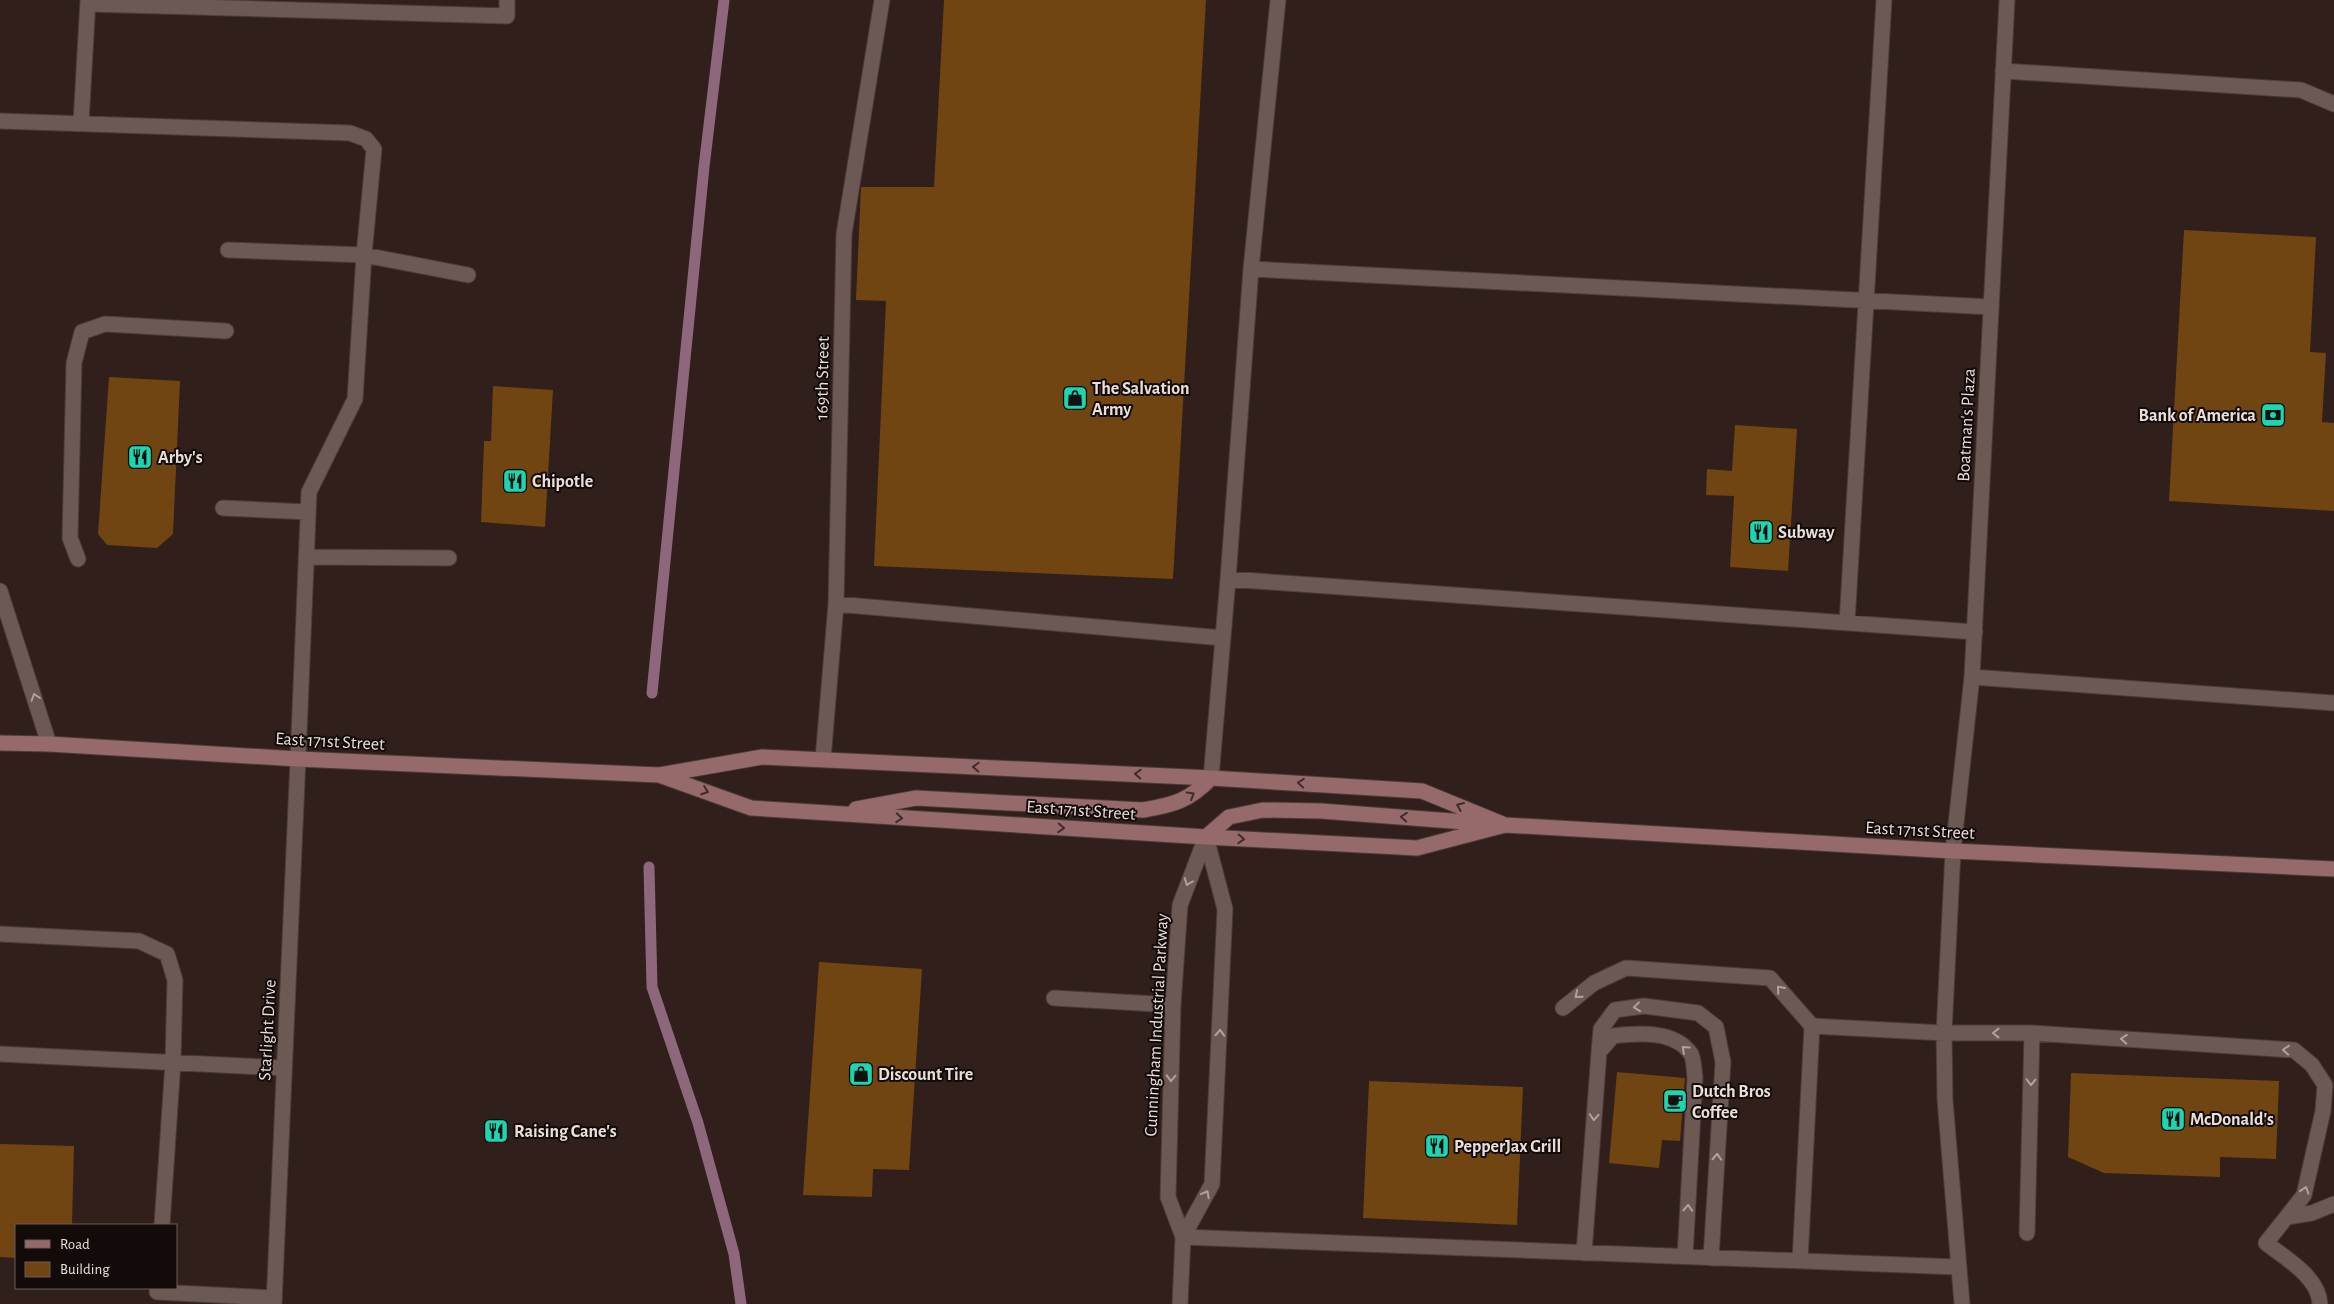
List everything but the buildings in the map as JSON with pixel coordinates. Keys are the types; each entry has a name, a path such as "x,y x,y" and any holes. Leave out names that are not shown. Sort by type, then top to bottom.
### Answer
{"main road":[{"name":"East 171st Street","path":"0,744 49,744 298,759 659,775 762,757 1211,778 1422,791 1505,825"},
{"name":"East 171st Street","path":"659,775 751,808 1206,837 1417,848 1505,825 2334,869"},
{"path":"832,813 916,798 1143,810 1174,805 1198,791 1211,778"},
{"path":"1206,837 1228,817 1263,810 1321,811 1505,825"}],"street":[{"path":"81,123 88,2 507,16 507,0"},
{"name":"169th Street","path":"823,759 836,604 844,234 882,0"},
{"path":"1211,778 1224,638 1252,269 1278,0"},
{"path":"1847,622 1884,0"},
{"name":"Boatman's Plaza","path":"1962,1304 1957,1267 1945,1100 1944,1033 1953,850 1972,677 1975,632 2006,0"},
{"path":"2003,71 2301,90 2334,104"},
{"name":"Starlight Drive","path":"0,121 359,135 371,144 374,158 364,255 355,399 309,492 274,1301"},
{"path":"228,250 364,255 468,274"},
{"path":"1252,269 1991,307"},
{"path":"78,559 70,538 74,362 82,332 105,324 226,331"},
{"path":"223,508 308,512"},
{"path":"306,557 449,558"},
{"path":"1228,580 1975,632"},
{"path":"0,591 49,744"},
{"path":"836,604 1224,638"},
{"path":"1972,677 2334,703"},
{"name":"Cunningham Industrial Parkway","path":"1180,1304 1183,1237 1168,1197 1173,1005 1180,905 1206,837"},
{"name":"Cunningham Industrial Parkway","path":"1183,1237 1212,1184 1226,908 1206,837"},
{"path":"0,934 139,941 167,954 175,980 173,1062 162,1224"},
{"path":"1563,1008 1594,983 1626,968 1770,978 1812,1026 1800,1261"},
{"path":"1054,998 1173,1005"},
{"path":"1584,1253 1601,1029 1615,1010 1644,1006 1698,1014 1716,1027 1722,1062 1711,1258"},
{"path":"1812,1026 1944,1033 2032,1033 2294,1050 2312,1065 2330,1089 2322,1110 2304,1195 2266,1243 2310,1279 2320,1299 2320,1304"},
{"path":"1599,1052 1613,1036 1639,1033 1675,1040 1691,1054 1695,1077 1685,1256"},
{"path":"2027,1233 2032,1033"},
{"path":"0,1054 284,1068"},
{"path":"2287,1217 2312,1214 2334,1204"},
{"path":"1183,1237 1957,1267"},
{"path":"158,1289 158,1292 274,1301"}],"waterway":[{"path":"652,693 704,167 724,0"},
{"path":"649,867 652,987 698,1123 734,1254 741,1304"}],"place":[{"name":"The Salvation Army","path":"1075,398"},
{"name":"Bank of America","path":"2273,415"},
{"name":"Arby's","path":"140,457"},
{"name":"Chipotle","path":"515,481"},
{"name":"Subway","path":"1761,532"},
{"name":"Discount Tire","path":"861,1074"},
{"name":"Dutch Bros Coffee","path":"1675,1101"},
{"name":"McDonald's","path":"2173,1119"},
{"name":"Raising Cane's","path":"496,1131"},
{"name":"PepperJax Grill","path":"1437,1146"}]}
